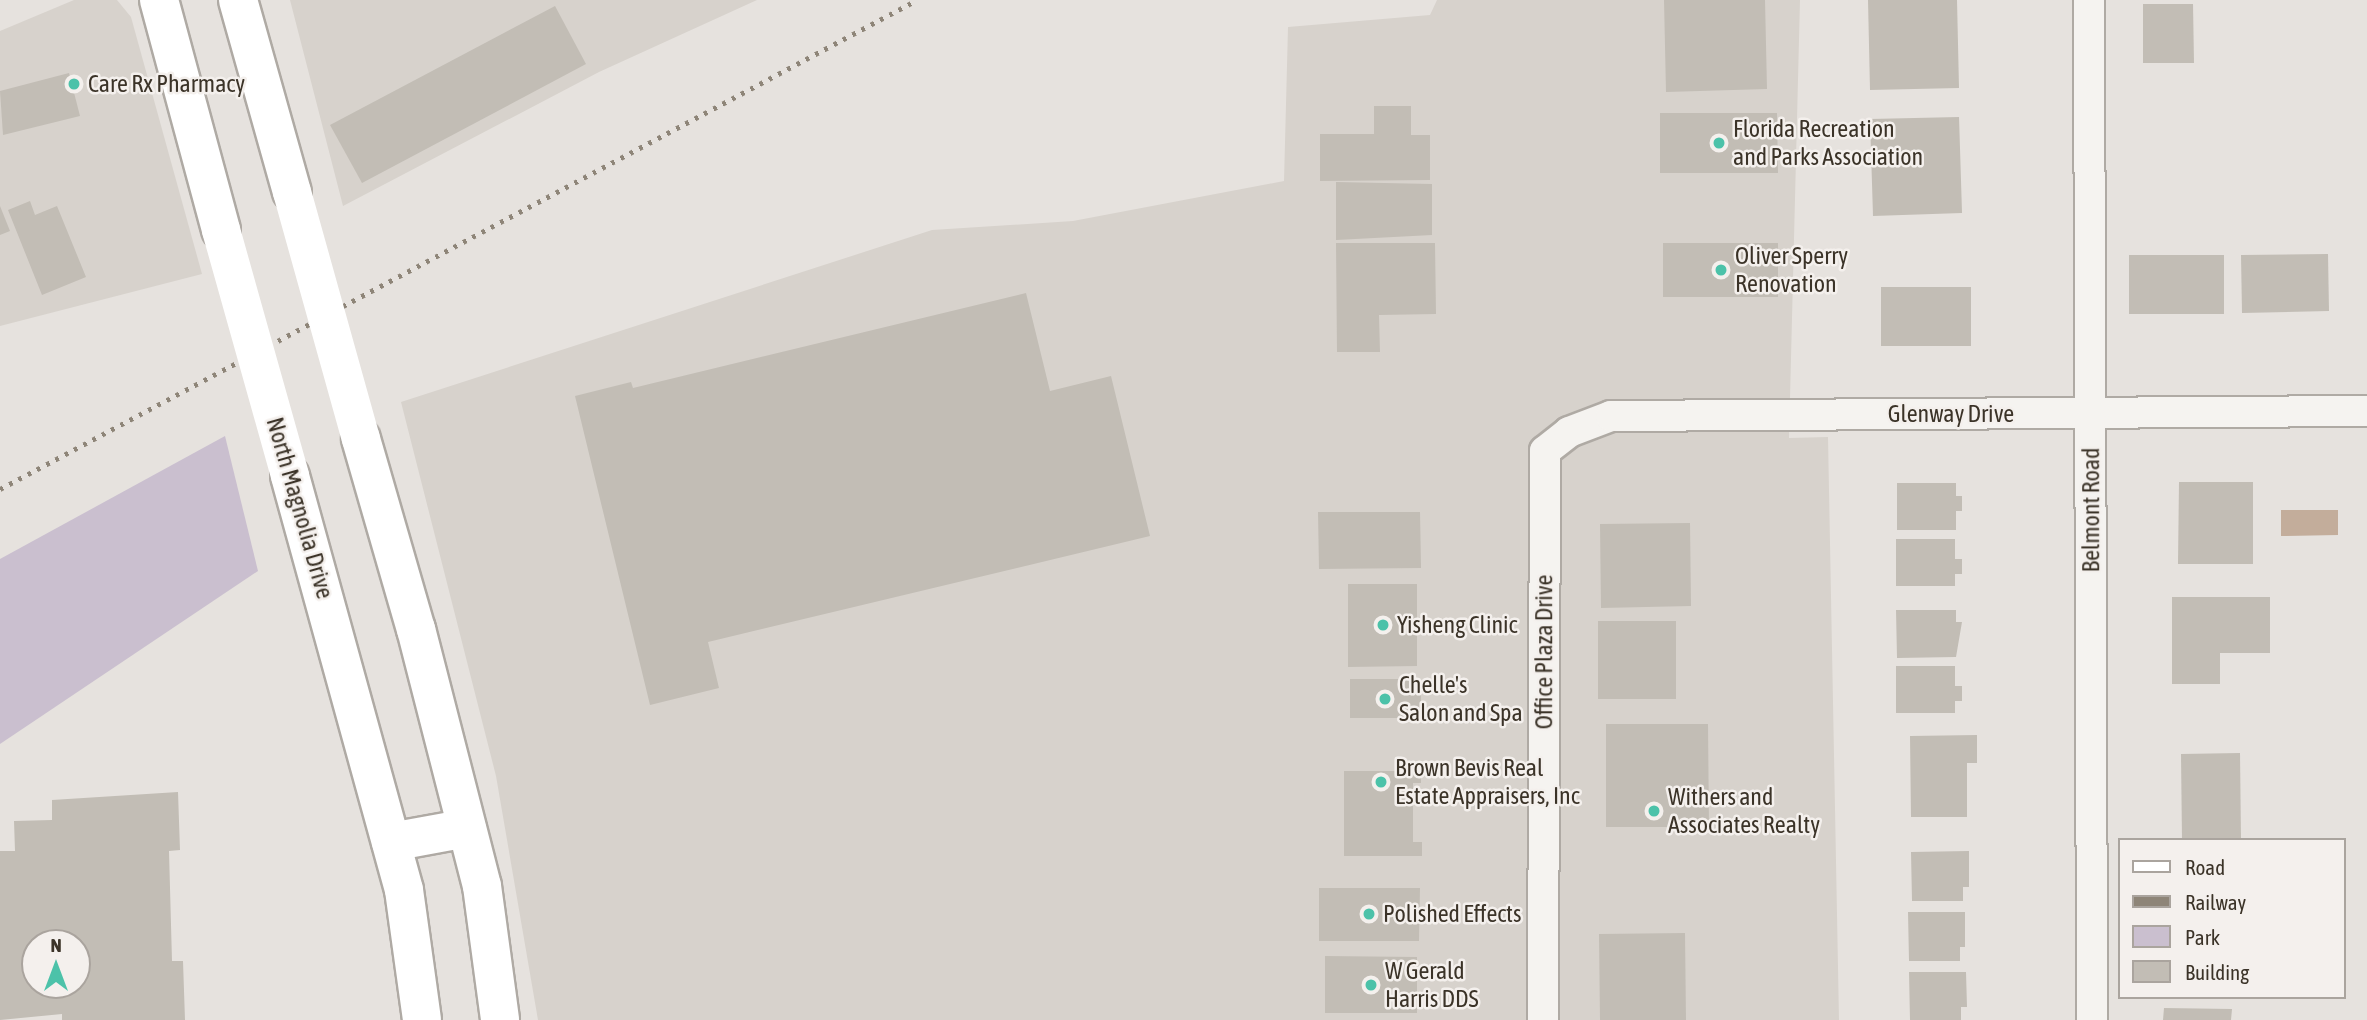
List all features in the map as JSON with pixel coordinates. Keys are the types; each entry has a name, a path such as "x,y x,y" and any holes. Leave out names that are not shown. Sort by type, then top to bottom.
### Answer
{"main road":[{"name":"North Magnolia Drive","path":"159,0 404,890 422,1020"},
{"path":"238,0 360,439 416,629 482,886 500,1020"},
{"path":"391,842 467,828"}],"street":[{"name":"Belmont Road","path":"2089,0 2092,1020"},
{"name":"Glenway Drive","path":"1545,451 1569,432 1611,415 2367,411"},
{"name":"Office Plaza Drive","path":"1543,1020 1545,451"}],"shaded area":[{"path":"74,0 117,0 131,17 202,274 0,326 0,31"},
{"path":"290,0 757,0 599,72 343,206"},
{"path":"1437,0 1800,0 1789,438 1828,437 1839,1020 538,1020 496,776 401,402 932,230 1073,221 1284,181 1288,27 1430,15"},
{"path":"2281,510 2338,510 2338,535 2281,536"}],"green space":[{"path":"225,436 258,571 0,744 0,559"}],"building":[{"path":"1664,0 1765,0 1767,89 1666,92"},
{"path":"1868,0 1957,0 1959,88 1870,90"},
{"path":"2143,4 2193,4 2194,63 2143,63"},
{"path":"555,6 586,64 362,183 330,125"},
{"name":"Care Rx Pharmacy","path":"69,73 80,116 3,135 0,91"},
{"path":"1374,106 1411,106 1411,135 1430,135 1430,180 1320,181 1320,134 1374,134"},
{"name":"Florida Recreation and Parks Association","path":"1660,113 1777,113 1778,173 1660,173"},
{"path":"1959,117 1962,213 1873,216 1870,119"},
{"path":"1336,182 1432,184 1432,235 1336,240"},
{"path":"30,201 35,215 57,206 86,277 42,295 8,210"},
{"path":"0,206 10,231 0,235"},
{"path":"1336,243 1435,243 1436,314 1379,315 1380,352 1337,352"},
{"name":"Oliver Sperry Renovation","path":"1663,243 1778,243 1778,297 1663,297"},
{"path":"2328,254 2329,311 2242,313 2241,255"},
{"path":"2129,255 2224,255 2224,314 2129,314"},
{"path":"1881,287 1971,287 1971,346 1881,346"},
{"path":"1026,293 1050,391 1111,376 1150,536 708,642 719,688 650,705 575,396 631,382 633,388"},
{"path":"2179,482 2253,482 2253,564 2178,564"},
{"path":"1897,483 1956,483 1956,496 1962,496 1962,511 1956,511 1956,530 1897,530"},
{"path":"1318,512 1420,512 1421,568 1319,569"},
{"path":"1690,523 1691,606 1601,608 1600,524"},
{"path":"1896,539 1955,539 1955,559 1962,559 1962,574 1955,574 1955,586 1896,586"},
{"name":"Yisheng Clinic","path":"1348,584 1417,584 1417,666 1348,667"},
{"path":"2172,597 2270,597 2270,653 2220,653 2220,684 2172,684"},
{"path":"1896,610 1956,610 1956,622 1962,622 1956,657 1897,658"},
{"path":"1598,621 1676,621 1676,699 1598,699"},
{"path":"1896,666 1955,666 1955,686 1962,686 1962,701 1955,701 1955,713 1896,713"},
{"name":"Chelle's Salon and Spa","path":"1350,679 1421,679 1421,718 1350,718"},
{"path":"1606,724 1708,724 1709,827 1606,827"},
{"path":"1977,735 1977,763 1967,763 1967,817 1911,817 1910,736"},
{"path":"2240,753 2241,838 2182,838 2181,754"},
{"path":"1344,771 1421,771 1421,783 1413,783 1413,842 1422,842 1422,856 1344,856"},
{"path":"178,792 180,850 169,851 172,961 183,961 185,1020 62,1020 62,1014 0,1020 0,851 15,851 14,821 52,820 52,800"},
{"path":"1969,851 1969,887 1963,887 1963,901 1912,901 1911,852"},
{"name":"Polished Effects","path":"1319,888 1420,888 1419,941 1319,941"},
{"path":"1908,912 1965,912 1965,947 1960,947 1960,961 1909,961"},
{"path":"1685,933 1686,1020 1600,1020 1599,934"},
{"name":"W Gerald Harris DDS","path":"1325,956 1417,957 1417,1013 1325,1013"},
{"path":"1909,972 1966,972 1967,1007 1961,1007 1961,1020 1910,1020"},
{"path":"2164,1008 2232,1009 2231,1020 2163,1020"}],"railway":[{"path":"0,489 917,0"}],"place":[{"name":"Care Rx Pharmacy","path":"74,84"},
{"name":"Florida Recreation and Parks Association","path":"1719,143"},
{"name":"Oliver Sperry Renovation","path":"1721,270"},
{"name":"Yisheng Clinic","path":"1383,625"},
{"name":"Chelle's Salon and Spa","path":"1385,699"},
{"name":"Brown Bevis Real Estate Appraisers, Inc","path":"1381,782"},
{"name":"Withers and Associates Realty","path":"1654,811"},
{"name":"Polished Effects","path":"1369,914"},
{"name":"W Gerald Harris DDS","path":"1371,985"}]}
